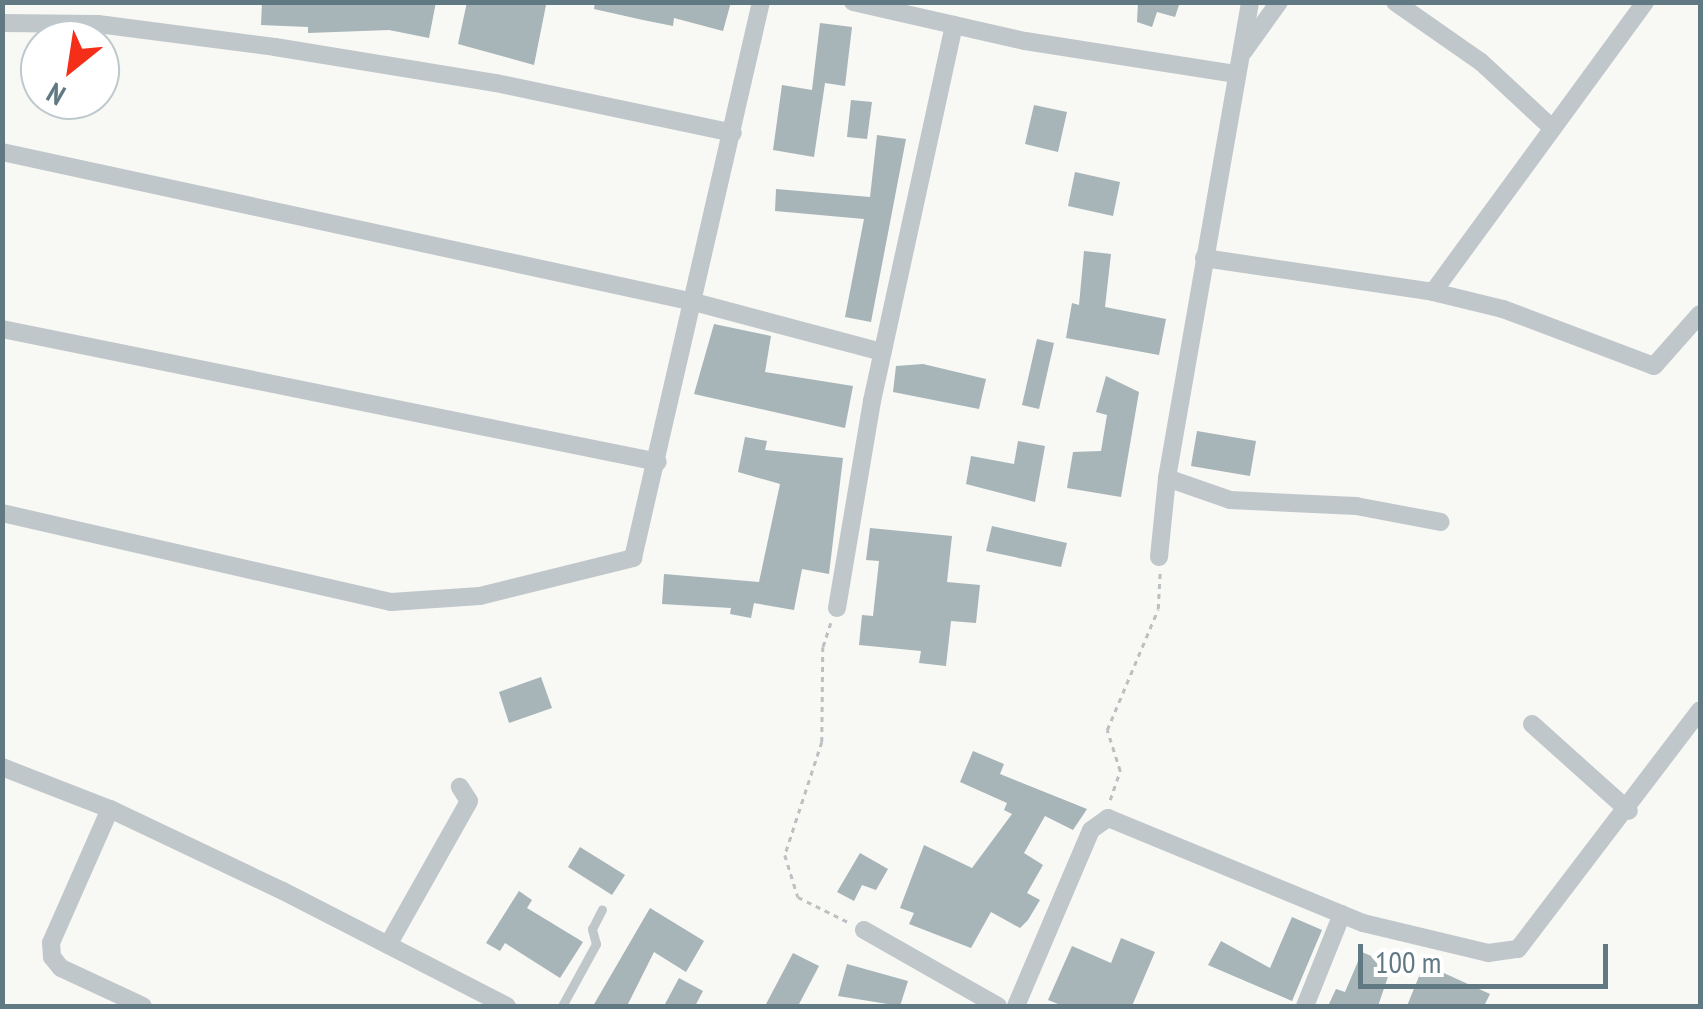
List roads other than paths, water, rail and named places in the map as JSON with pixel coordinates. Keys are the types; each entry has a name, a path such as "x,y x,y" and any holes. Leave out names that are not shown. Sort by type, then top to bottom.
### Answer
{"street":[{"path":"2,513 332,592 391,602 480,596 633,558 761,2"},
{"path":"853,2 954,25 1236,74"},
{"path":"1160,557 1167,478 1250,2"},
{"path":"1241,55 1278,2"},
{"path":"1433,292 1645,2"},
{"path":"1405,5 1482,62 1552,128"},
{"path":"2,23 98,24 275,47 496,83 733,133"},
{"path":"837,608 882,352 954,25"},
{"path":"2,152 694,302 882,352"},
{"path":"1204,258 1433,292 1503,309 1654,366 1700,314"},
{"path":"2,330 658,462"},
{"path":"1167,478 1230,500 1356,506 1441,522"},
{"path":"1016,1006 1100,820 1342,914 1488,953 1518,949 1629,811 1700,710"},
{"path":"1532,724 1629,811"},
{"path":"2,767 110,809 506,1006"},
{"path":"388,945 469,801 460,787"},
{"path":"110,809 51,943 52,956 61,968 143,1006"},
{"path":"1304,1006 1342,914"},
{"path":"864,930 998,1006"}],"lane":[{"path":"562,1006 596,944 592,929 602,909"}]}
